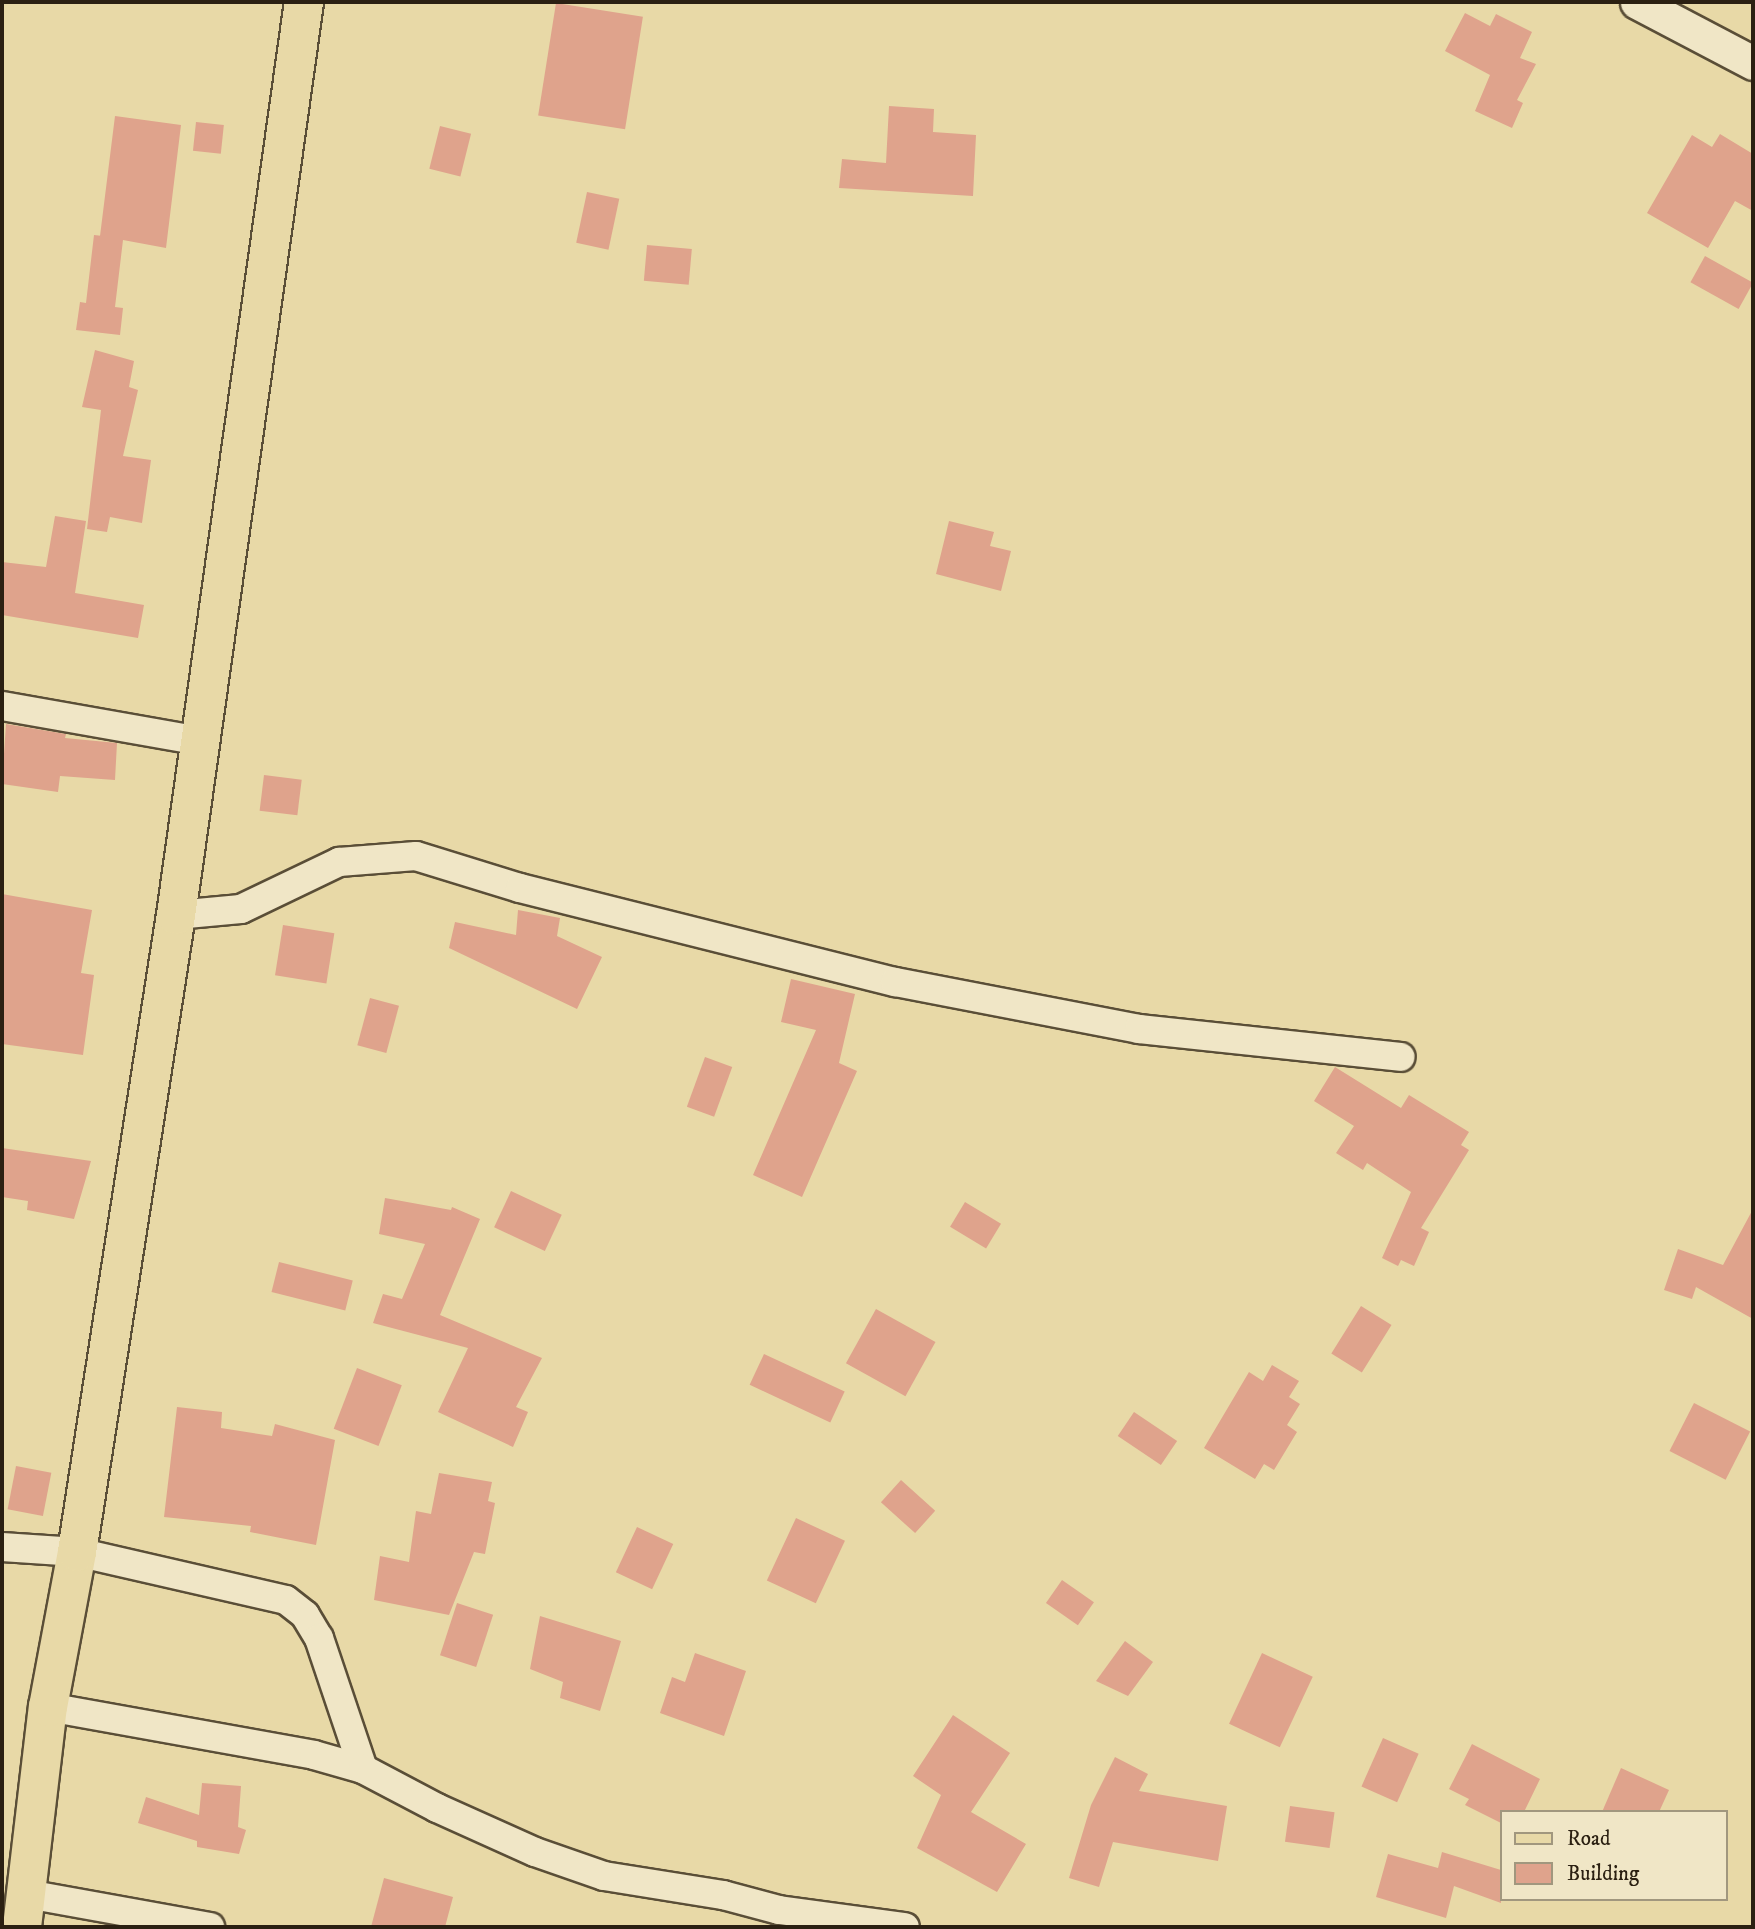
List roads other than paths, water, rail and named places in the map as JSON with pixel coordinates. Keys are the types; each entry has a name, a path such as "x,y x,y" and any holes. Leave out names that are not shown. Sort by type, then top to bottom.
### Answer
{"main road":[{"path":"24,1911 48,1707 77,1552 176,915 304,2"}],"street":[{"path":"1637,2 1753,63"},
{"path":"2,706 201,741"},
{"path":"176,915 241,909 339,862 416,856 520,888 895,982 1139,1029 1401,1056"},
{"path":"2,1548 77,1552 286,1600 305,1615 319,1638 363,1769"},
{"path":"48,1707 314,1755 363,1769 437,1808 535,1852 604,1876 723,1895 779,1910 905,1927"},
{"path":"24,1911 210,1927"}]}
